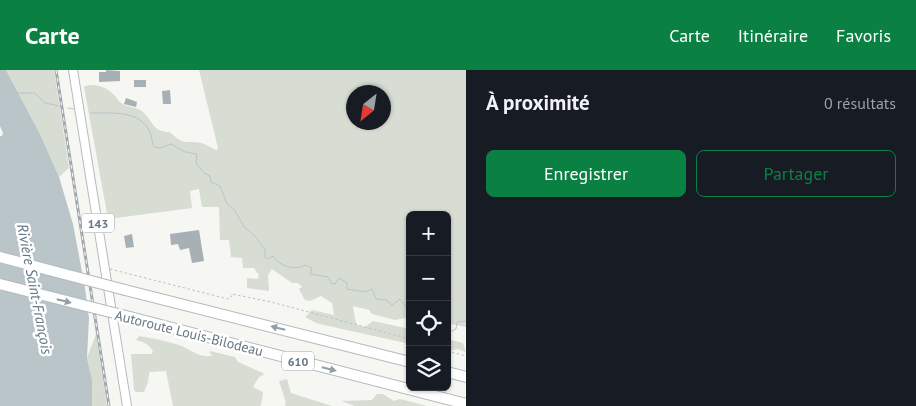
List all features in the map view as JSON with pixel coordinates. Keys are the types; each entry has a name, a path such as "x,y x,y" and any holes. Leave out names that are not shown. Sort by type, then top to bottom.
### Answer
{"highway":[{"name":"Autoroute Louis-Bilodeau","path":"0,258 406,361"},
{"name":"Autoroute Louis-Bilodeau","path":"0,284 466,404"},
{"path":"451,373 466,377"}],"main road":[{"name":"143","path":"73,70 127,406"}],"path":[{"path":"105,268 228,299 232,294 272,302 406,338"},
{"path":"451,352 466,356"}],"shaded area":[{"path":"6,70 54,70 69,168 59,177 41,136"},
{"path":"199,70 466,70 466,327 451,324 451,211 406,211 406,318 395,320 372,314 369,310 353,306 357,325 365,327 373,321 406,328 406,343 316,323 305,317 312,310 334,315 332,303 321,296 310,301 305,300 299,289 302,287 298,283 292,283 272,269 268,275 269,291 247,288 247,278 258,279 259,275 254,268 243,268 242,258 231,257 229,240 220,240 219,207 202,207 199,189 190,191 192,208 108,219 84,87 96,85 107,89 121,103 143,112 156,128 164,132 170,132 181,141 205,144 217,150"},
{"path":"96,334 107,406 92,406 92,380 87,358"},
{"path":"139,336 179,345 204,356 213,355 209,353 210,351 235,357 238,362 265,374 259,377 253,387 263,392 261,405 173,406 166,371 150,372 144,392 136,392 134,390 131,354 151,354 153,352 148,345 136,340"},
{"path":"451,340 463,343 466,352 457,349 451,351"},
{"path":"287,379 291,393 332,406 285,406 286,403 279,381"},
{"path":"377,394 383,394 394,401 400,399 427,406 355,406 341,401 372,400"}],"water":[{"name":"Rivière Saint-François","path":"0,70 6,70 41,136 59,177 73,224 89,318 87,358 92,380 92,406 0,406 0,136 3,133 0,126"}],"building":[{"path":"106,70 120,71 120,81 99,82 99,72 106,72"},
{"path":"134,80 146,80 146,87 134,87"},
{"path":"170,90 171,104 163,104 162,91"},
{"path":"126,98 137,102 136,107 124,104"},
{"path":"199,230 204,261 192,263 189,248 180,250 178,244 171,245 170,234"},
{"path":"132,234 134,247 126,248 124,236"}],"waterway":[{"path":"18,93 35,93 45,103 59,106"},
{"path":"68,108 74,109"},
{"path":"91,113 116,113 132,116 140,120 150,132 154,147 160,148 171,144 185,152 197,154 196,163 204,173 210,176 211,182 220,186 227,204 234,209 244,227 255,236 265,250 265,258 273,256 288,267 297,268 305,265 312,268 310,274 328,277 331,283 335,284 339,278 347,283 347,289 366,292 372,289 376,299 386,300 392,305 400,299 406,307"},
{"path":"451,331 456,329 457,322 466,321"}],"railway":[{"path":"56,70 109,406"}]}
